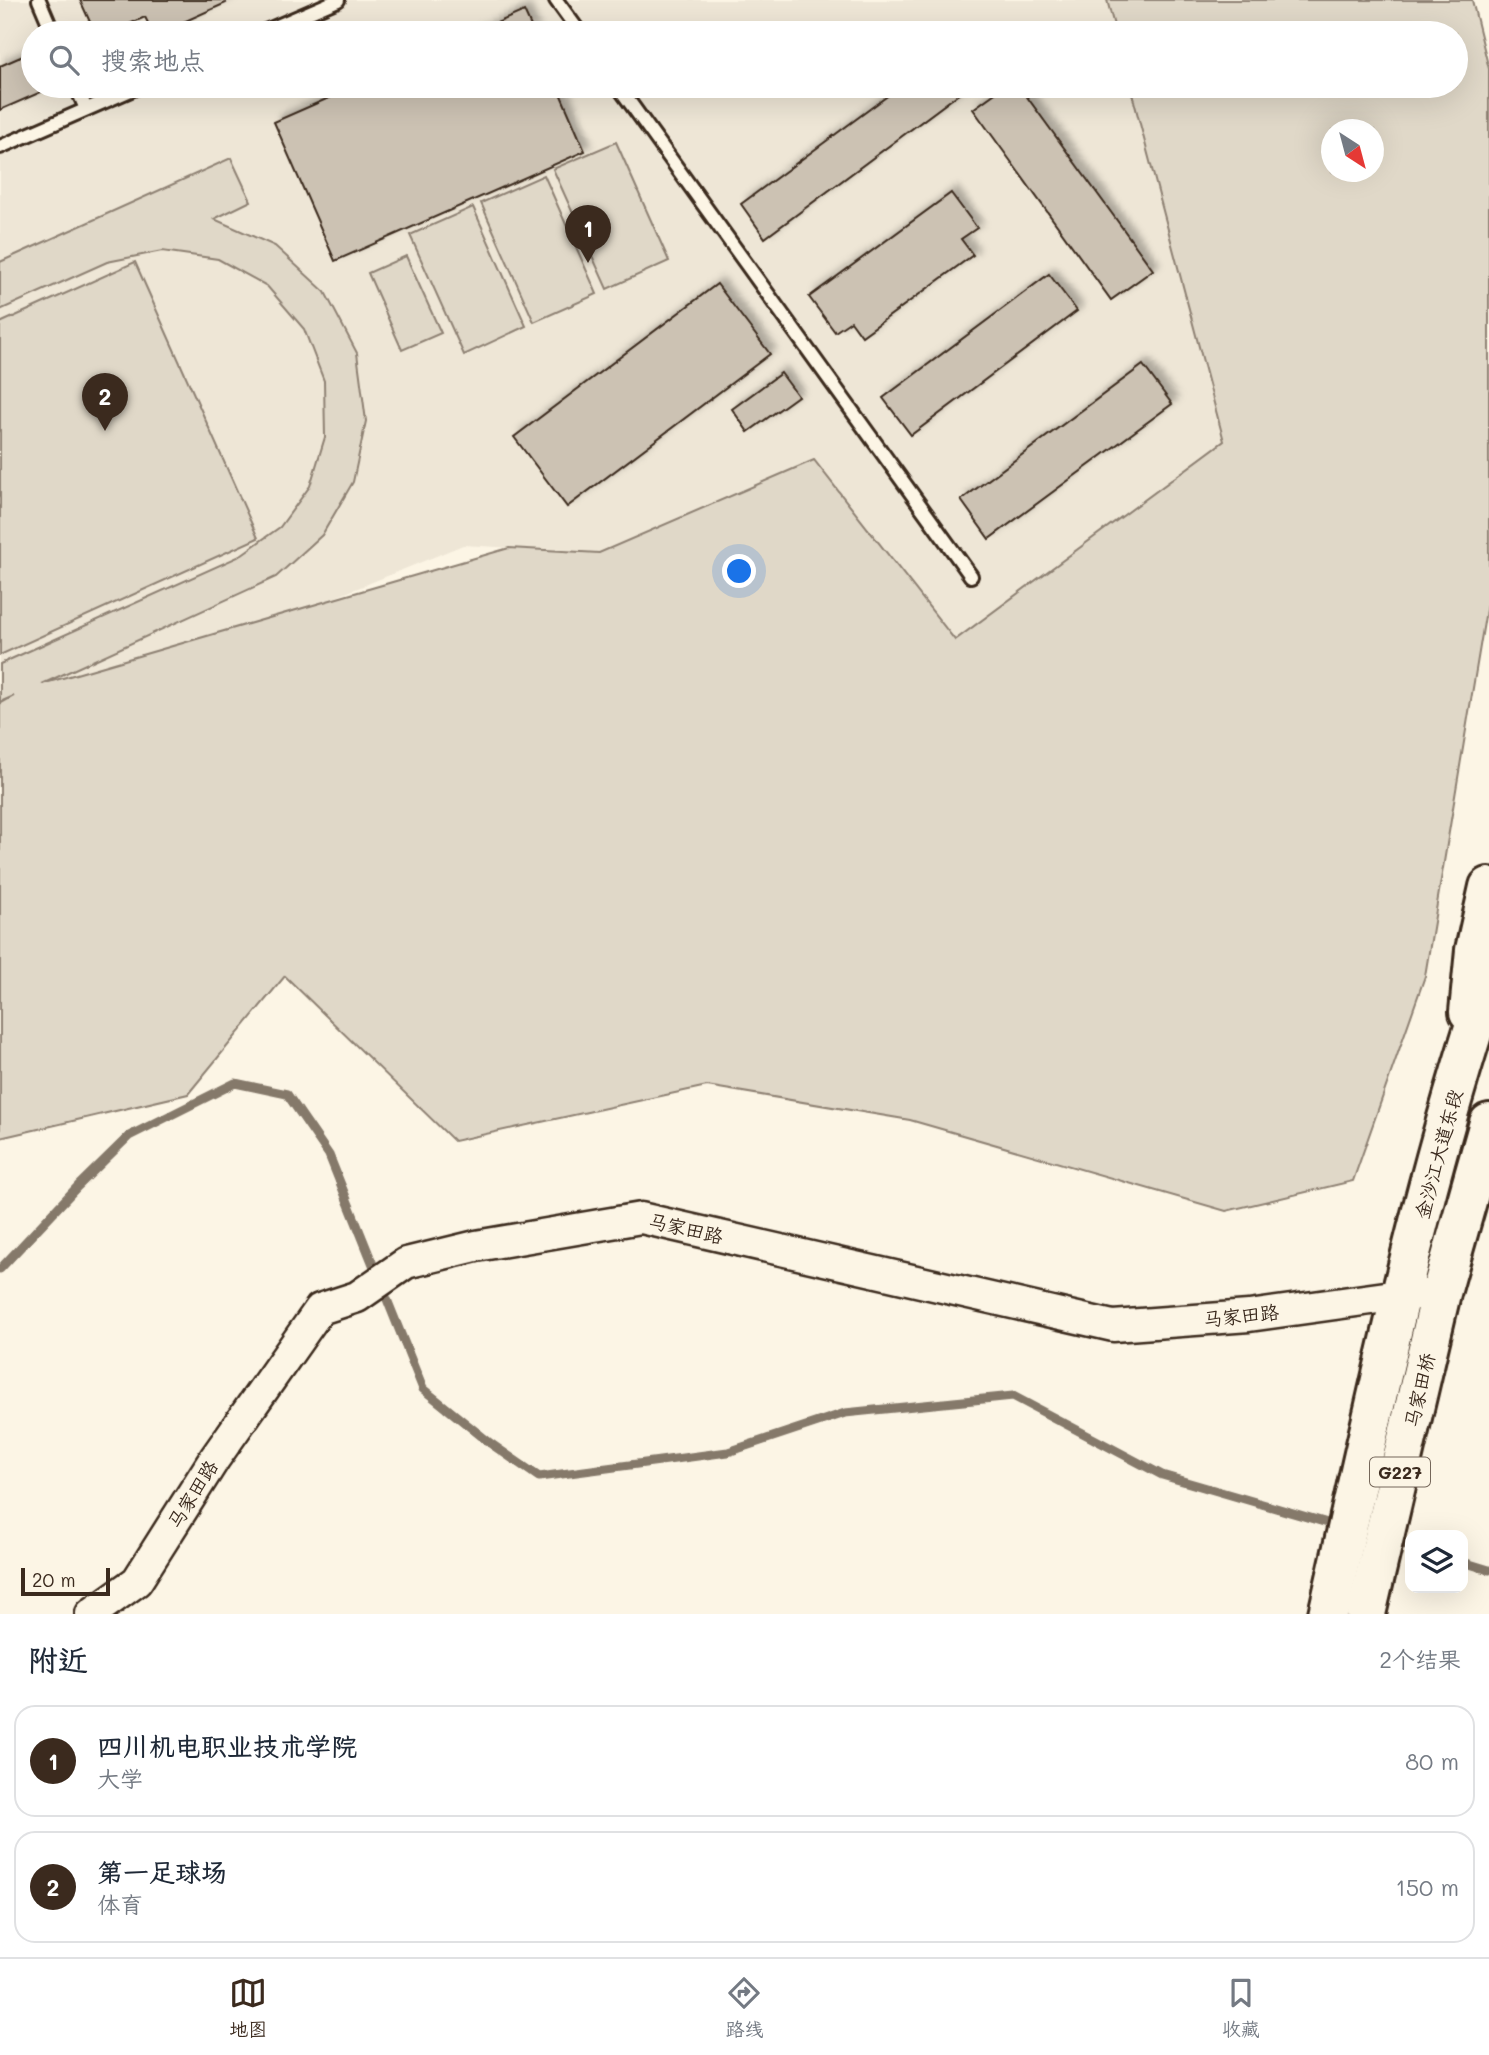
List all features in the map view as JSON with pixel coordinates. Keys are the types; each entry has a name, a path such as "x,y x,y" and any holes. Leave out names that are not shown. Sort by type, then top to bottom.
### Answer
{"highway":[{"path":"1464,1055 1475,950 1489,887"},
{"name":"金沙江大道东段","path":"1396,1312 1464,1055 1489,981"},
{"name":"金沙江大道东段","path":"1437,1311 1489,1124"},
{"name":"马家田桥","path":"1366,1614 1437,1311"},
{"name":"马家田桥","path":"1328,1614 1396,1312"}],"street":[{"name":"马家田路","path":"91,1614 136,1581 215,1458 320,1309 357,1297 406,1264 475,1247 641,1218 1113,1326 1249,1316 1437,1311"}],"lane":[{"path":"39,0 48,21"},
{"path":"289,21 338,0"},
{"path":"556,0 571,21"},
{"path":"81,98 86,109"},
{"path":"0,147 112,98"},
{"path":"627,98 971,576"}],"shaded area":[{"path":"0,0 1107,0 1113,21 21,21 21,98 1133,98 1224,441 954,640 814,460 599,553 463,545 94,696 0,713"},
{"path":"1107,0 1472,0 1489,69 1489,592 1425,976 1353,1181 1226,1211 910,1120 707,1086 454,1141 285,976 188,1094 0,1138 0,704 14,696 0,702 0,664 238,557 280,527 310,486 325,437 324,381 304,329 267,286 218,259 162,251 107,262 0,310 0,262 231,158 251,201 214,219 275,246 325,292 357,353 366,421 353,482 322,535 276,577 42,684 509,548 599,553 814,460 955,640 1224,441 1133,98 1468,98 1468,21 1113,21"},
{"path":"616,142 669,261 607,289 553,169"},
{"path":"544,175 597,294 534,322 481,203"},
{"path":"473,207 526,326 464,355 410,235"},
{"path":"406,256 441,333 402,350 368,273"},
{"path":"135,262 258,538 0,655 0,323"}],"building":[{"path":"80,0 225,0 226,3 186,21 147,21 145,17 136,21 90,21"},
{"path":"524,11 529,21 501,21"},
{"path":"21,57 21,98 27,98 0,110 0,66"},
{"path":"329,98 562,98 585,151 335,261 274,122"},
{"path":"885,98 953,98 765,238 741,204"},
{"path":"988,98 1028,98 1153,270 1111,300 973,109"},
{"path":"951,193 977,228 961,239 973,255 862,336 851,321 835,332 809,297"},
{"path":"1049,274 1077,311 911,435 883,398"},
{"path":"717,284 770,354 567,507 514,437"},
{"path":"1143,365 1172,404 989,539 961,500"},
{"path":"781,373 798,396 748,432 732,409"}],"waterway":[{"path":"0,1269 129,1136 235,1083 287,1094 329,1155 423,1389 490,1443 539,1477 728,1452 845,1413 1013,1396 1162,1475 1338,1526"},
{"path":"1392,1542 1405,1546"},
{"path":"1468,1564 1489,1570"}],"place":[{"name":"四川机电职业技术学院","path":"588,263"},
{"name":"第一足球场","path":"105,431"}]}
